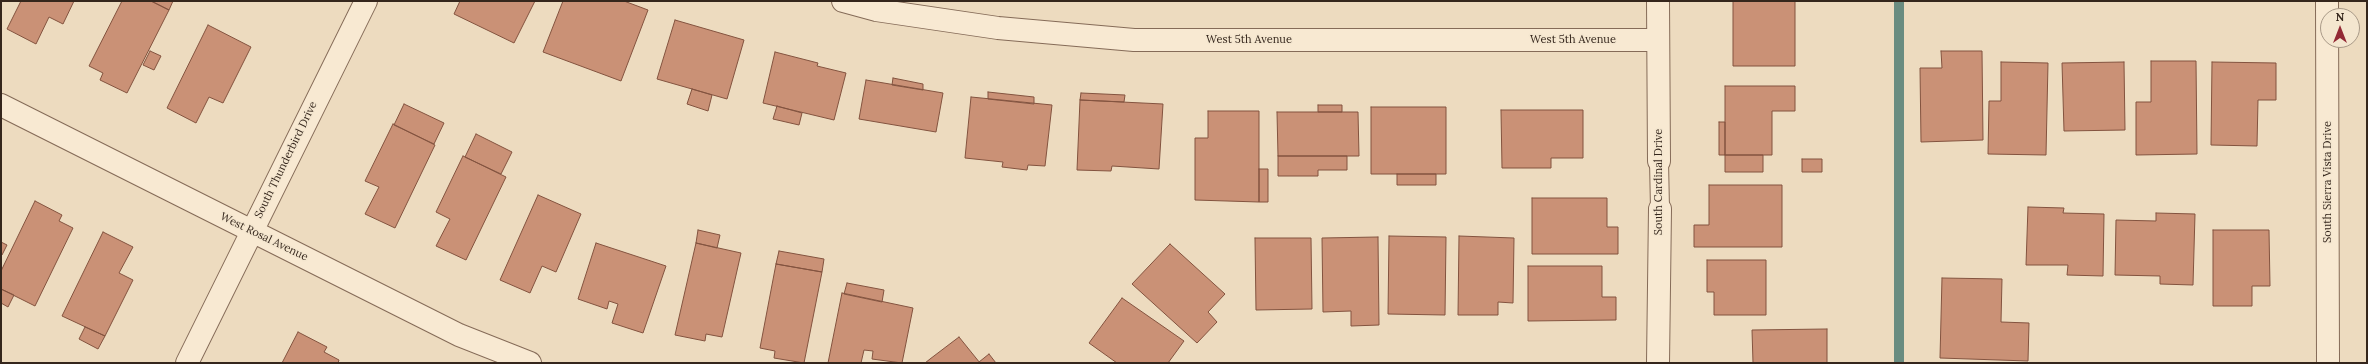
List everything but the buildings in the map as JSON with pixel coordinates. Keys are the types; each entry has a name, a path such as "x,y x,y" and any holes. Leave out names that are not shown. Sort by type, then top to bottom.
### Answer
{"street":[{"name":"South Thunderbird Drive","path":"186,363 366,1"},
{"name":"West 5th Avenue","path":"843,1 876,10 998,28 1134,40 1658,40"},
{"name":"South Cardinal Drive","path":"1658,1 1659,160"},
{"name":"South Sierra Vista Drive","path":"2327,1 2328,363"},
{"name":"West Rosal Avenue","path":"1,106 459,335 530,363"},
{"name":"South Cardinal Drive","path":"1658,363 1660,209"}],"lane":[{"name":"South Cardinal Drive","path":"1659,160 1660,209"}],"waterway":[{"path":"1899,1 1899,363"}]}
